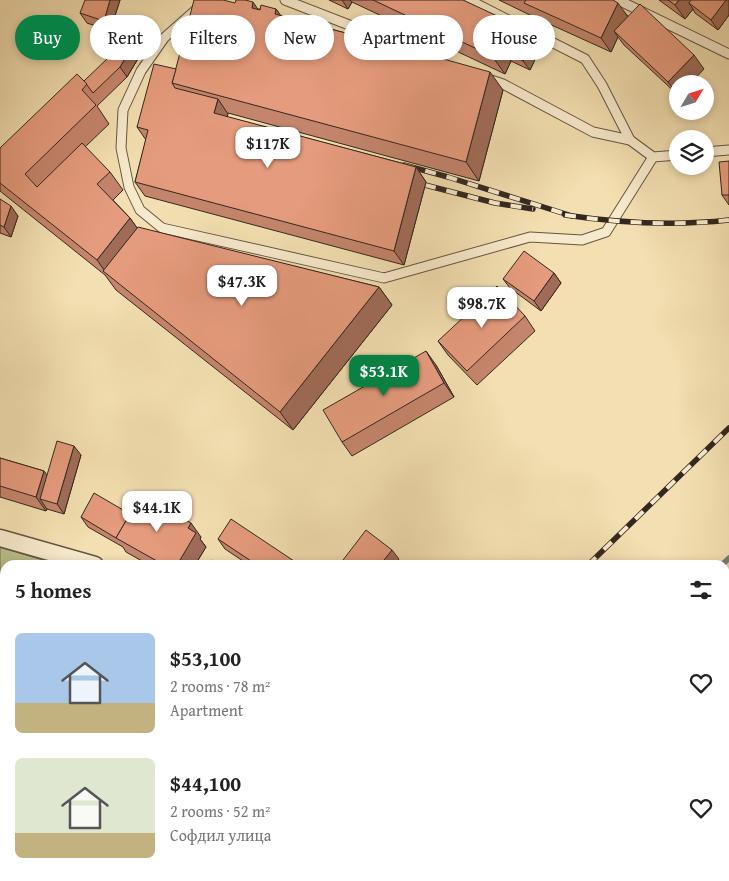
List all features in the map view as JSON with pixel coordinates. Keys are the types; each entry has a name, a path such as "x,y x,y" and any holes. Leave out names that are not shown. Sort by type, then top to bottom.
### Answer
{"street":[{"path":"0,538 77,560"}],"lane":[{"path":"217,0 199,7 164,38 141,71 123,110 122,148 129,187 140,210 162,228 384,278 530,237 582,240 606,232 653,157"},
{"path":"285,0 344,23"},
{"path":"469,0 585,59 602,85 630,140"},
{"path":"618,0 729,54"},
{"path":"475,74 502,84 593,132 630,140 653,157 669,156"},
{"path":"714,151 729,150"}],"green space":[{"path":"0,547 43,560 0,560"}],"building":[{"path":"85,0 110,0 106,15 90,16 80,13"},
{"path":"194,0 223,0 235,3 236,0 245,0 253,2 252,8 260,10 261,5 276,9 275,14 279,15 265,15 265,60 334,60 334,30 344,33 344,60 447,60 490,72 466,162 172,83 178,60 255,60 255,15 190,15"},
{"path":"373,0 463,0 495,15 473,15 473,47 463,42 463,15 405,15"},
{"path":"526,0 613,0 618,3 601,38 555,17 555,15 550,15 524,3"},
{"path":"668,0 679,0 675,5"},
{"path":"691,0 726,0 711,20 689,3"},
{"path":"640,4 694,55 675,75 669,75 668,82 614,31"},
{"path":"106,60 124,60 120,67 93,93 84,81"},
{"path":"154,64 176,69 172,83 175,88 218,99 214,113 416,167 394,251 135,182 148,130 137,127"},
{"path":"77,74 87,84 82,90 96,105 25,174 37,187 82,143 110,172 97,184 130,218 97,260 0,183 0,148"},
{"path":"729,161 729,195 722,195 719,162"},
{"path":"0,199 11,206 4,227 0,225"},
{"path":"138,227 379,287 280,412 103,271"},
{"path":"524,251 554,273 534,301 503,279"},
{"path":"497,286 525,316 467,371 438,341"},
{"path":"426,351 444,383 342,442 323,410"},
{"path":"57,441 74,446 57,504 40,499"},
{"path":"0,458 44,471 36,497 0,486"},
{"path":"94,493 130,514 116,538 81,517"},
{"path":"138,500 152,508 155,502 191,523 188,528 196,533 180,560 155,560 116,538"},
{"path":"231,519 292,560 250,560 218,539"},
{"path":"366,530 392,550 384,560 343,560"}],"railway":[{"path":"404,165 572,216"},
{"path":"425,185 495,203 533,209"},
{"path":"565,215 647,223 729,220"},
{"path":"593,560 729,428"}]}
